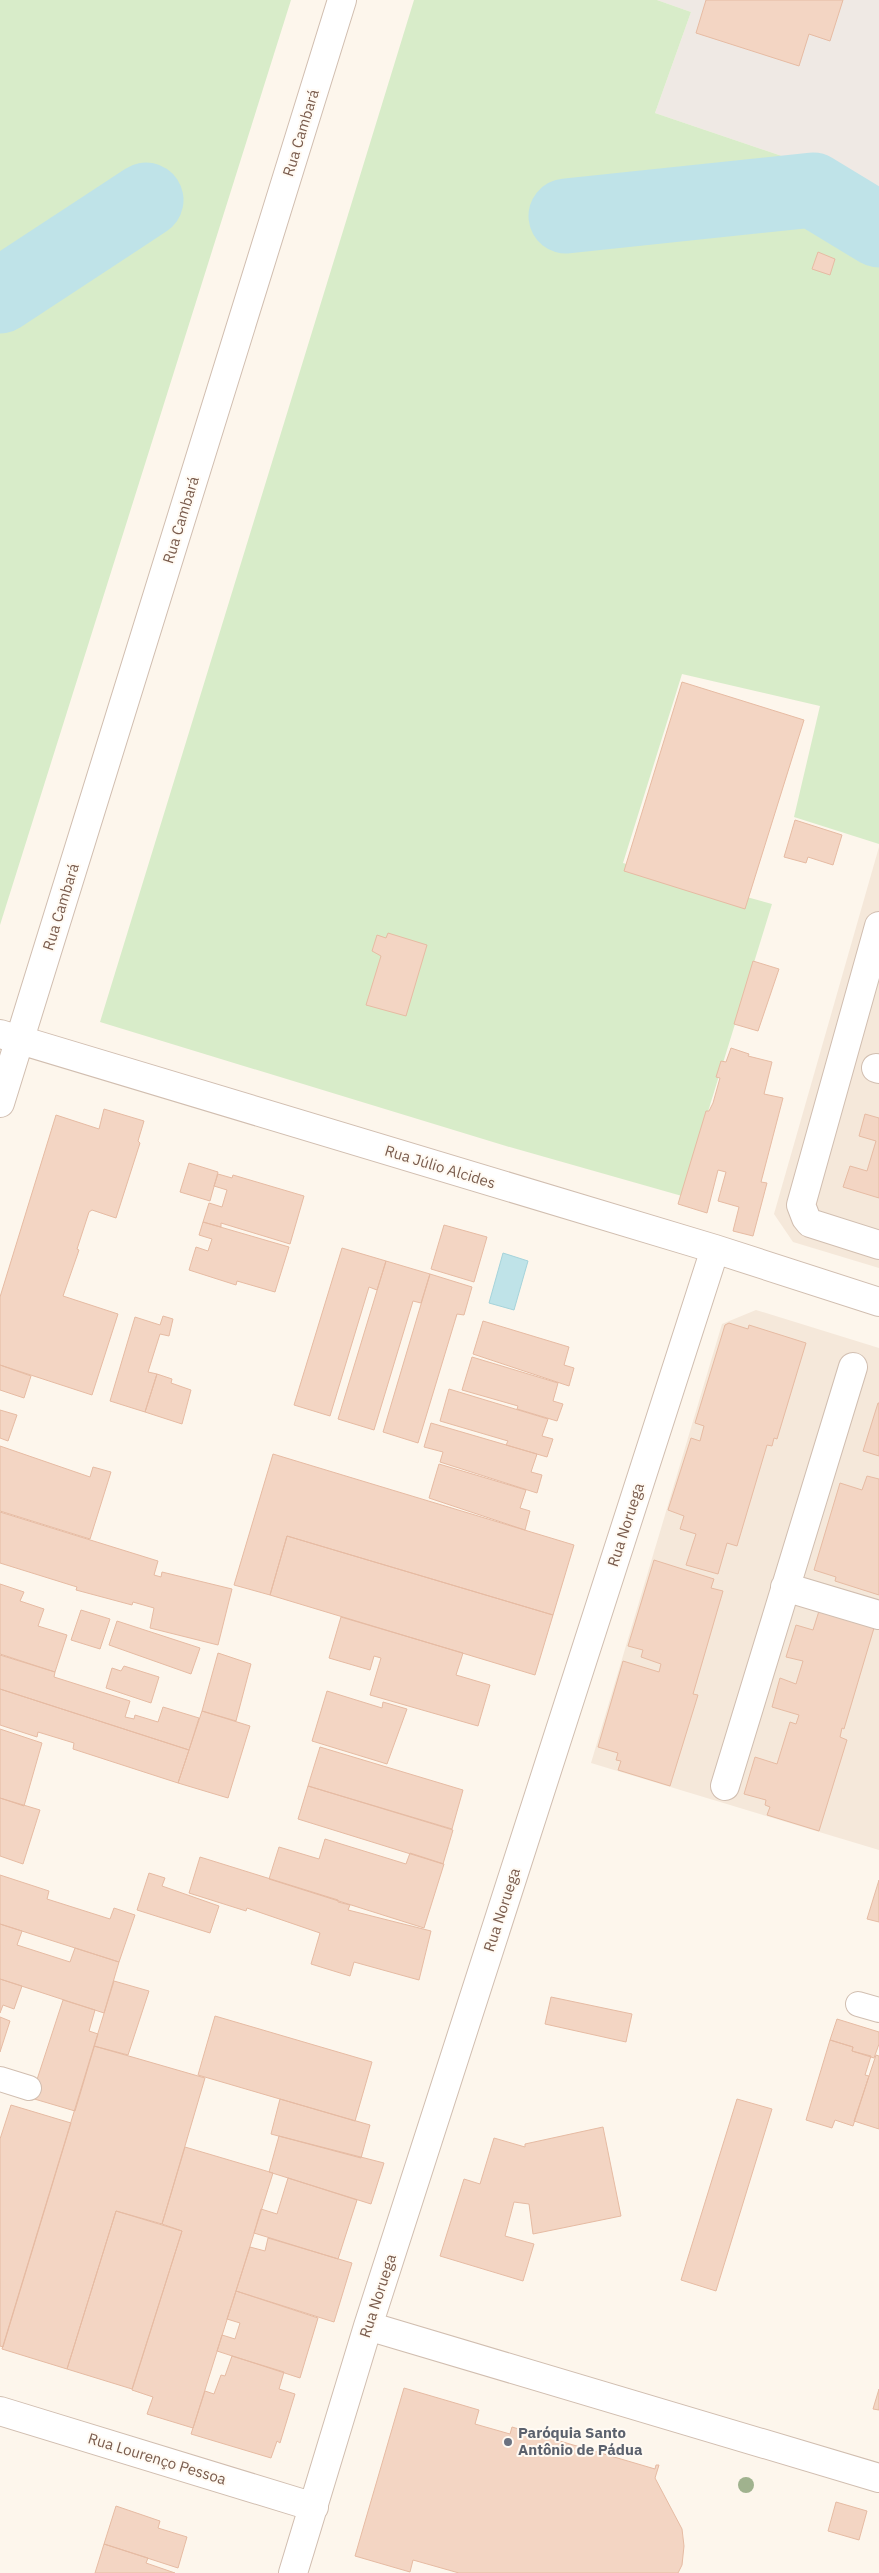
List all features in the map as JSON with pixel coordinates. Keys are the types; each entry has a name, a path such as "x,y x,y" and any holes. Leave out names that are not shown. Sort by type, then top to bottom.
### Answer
{"street":[{"name":"Rua Cambará","path":"0,1103 10,1037 342,0"},
{"path":"879,926 802,1205 806,1218 810,1223 879,1245"},
{"name":"Rua Júlio Alcides","path":"10,1037 715,1249 879,1302"},
{"name":"Rua Noruega","path":"293,2573 368,2326 715,1249"},
{"path":"724,1786 853,1367"},
{"path":"785,1587 879,1615"},
{"path":"368,2326 879,2478"},
{"name":"Rua Lourenço Pessoa","path":"0,2411 314,2507"}],"lane":[{"path":"0,2079 29,2088"}],"shaded area":[{"path":"657,0 879,0 879,189 655,113 691,12"},
{"path":"879,847 879,1268 793,1242 774,1214"},
{"path":"756,1310 879,1348 879,1850 591,1763 722,1324"}],"green space":[{"path":"0,0 291,0 0,925"},
{"path":"414,0 657,0 691,12 655,113 879,189 879,844 794,817 820,706 682,674 623,863 772,904 682,1196 506,1146 100,1022"}],"water":[{"path":"503,1253 528,1261 514,1310 489,1303"}],"building":[{"path":"706,0 843,0 830,41 809,34 799,66 696,33"},
{"path":"818,252 835,259 830,275 812,269"},
{"path":"682,682 804,720 745,909 624,871"},
{"path":"795,820 842,835 833,865 808,857 806,863 784,857"},
{"path":"388,933 427,945 406,1016 366,1005 381,956 372,951 377,935 386,938"},
{"path":"753,961 779,969 758,1031 734,1024"},
{"path":"731,1048 749,1054 748,1056 772,1062 764,1094 783,1098 761,1182 767,1183 753,1236 733,1231 739,1207 718,1201 726,1172 718,1170 707,1213 678,1204 706,1111 709,1111 713,1103 720,1078 716,1077 721,1061 726,1062"},
{"path":"104,1109 144,1121 138,1141 140,1143 116,1218 92,1210 89,1212 77,1249 79,1250 63,1296 118,1314 92,1395 0,1365 0,1297 56,1115 99,1129"},
{"path":"865,1114 879,1118 879,1198 843,1187 850,1166 867,1171 876,1141 859,1136"},
{"path":"189,1163 218,1172 210,1201 180,1192"},
{"path":"218,1174 232,1178 233,1175 304,1196 290,1244 221,1223 221,1227 203,1222 209,1203 222,1207 227,1190 214,1186"},
{"path":"203,1222 289,1247 275,1292 237,1281 236,1285 189,1270 196,1247 208,1251 212,1239 199,1235"},
{"path":"444,1225 487,1237 474,1282 431,1269"},
{"path":"342,1248 386,1261 377,1290 369,1287 330,1416 294,1405"},
{"path":"386,1261 430,1274 421,1303 413,1301 374,1430 338,1419"},
{"path":"430,1274 472,1287 464,1315 457,1314 418,1443 383,1432"},
{"path":"163,1316 173,1319 169,1336 160,1334 148,1372 157,1374 145,1412 110,1401 135,1317 160,1325"},
{"path":"483,1321 569,1347 564,1365 574,1368 569,1386 473,1354"},
{"path":"729,1323 748,1329 749,1325 806,1343 777,1439 774,1438 772,1446 767,1445 737,1546 727,1543 718,1574 686,1565 696,1534 680,1529 684,1516 668,1510 691,1438 700,1441 704,1426 695,1423 725,1325"},
{"path":"472,1357 558,1383 553,1401 563,1404 557,1421 517,1409 518,1406 462,1390"},
{"path":"0,1365 31,1376 24,1398 0,1390"},
{"path":"157,1374 172,1379 171,1383 191,1390 182,1424 145,1412"},
{"path":"449,1389 548,1419 542,1436 553,1439 547,1457 506,1445 508,1441 440,1421"},
{"path":"879,1403 879,1456 863,1451"},
{"path":"0,1410 17,1415 8,1441 0,1438"},
{"path":"431,1423 537,1454 531,1472 542,1475 537,1493 440,1462 443,1452 424,1447"},
{"path":"0,1446 90,1477 93,1467 111,1472 90,1539 0,1511"},
{"path":"273,1454 574,1545 553,1615 287,1536 270,1595 234,1585"},
{"path":"439,1464 526,1490 520,1508 530,1511 525,1530 429,1498"},
{"path":"867,1476 879,1479 879,1595 835,1581 836,1577 814,1570 840,1483 862,1490"},
{"path":"0,1512 158,1561 154,1575 161,1577 162,1572 232,1589 218,1645 150,1628 154,1608 133,1602 132,1605 76,1590 77,1587 0,1563"},
{"path":"287,1536 553,1615 535,1675 270,1595"},
{"path":"654,1560 714,1579 711,1588 723,1591 693,1694 698,1695 670,1786 618,1770 621,1761 616,1760 618,1753 598,1747 623,1661 659,1672 661,1664 641,1657 643,1650 628,1646"},
{"path":"0,1584 24,1592 20,1601 44,1609 38,1626 67,1635 55,1672 0,1654"},
{"path":"81,1610 110,1619 100,1649 71,1640"},
{"path":"819,1611 874,1628 844,1729 842,1728 840,1737 847,1740 819,1831 767,1815 770,1807 765,1805 766,1800 744,1794 755,1757 777,1764 790,1722 796,1724 799,1715 772,1707 780,1678 796,1684 803,1661 786,1657 796,1625 813,1630"},
{"path":"341,1617 463,1653 456,1675 490,1685 478,1726 370,1695 381,1658 374,1656 370,1670 329,1658"},
{"path":"117,1621 200,1648 191,1674 109,1645"},
{"path":"218,1653 251,1664 236,1721 202,1711"},
{"path":"0,1655 55,1672 54,1677 130,1701 125,1717 134,1719 135,1715 158,1722 163,1707 199,1718 189,1750 0,1689"},
{"path":"124,1666 159,1677 151,1703 106,1688 112,1668 121,1671"},
{"path":"0,1689 189,1750 178,1783 73,1749 74,1743 38,1732 37,1737 0,1725"},
{"path":"327,1691 382,1708 383,1702 407,1709 387,1764 312,1741"},
{"path":"202,1711 250,1726 228,1798 178,1783"},
{"path":"0,1729 42,1743 24,1806 0,1798"},
{"path":"320,1747 463,1790 452,1829 308,1786"},
{"path":"308,1786 453,1830 443,1864 298,1819"},
{"path":"0,1798 40,1810 23,1864 0,1856"},
{"path":"325,1839 406,1864 410,1853 444,1864 424,1928 269,1879 279,1847 319,1859"},
{"path":"200,1857 338,1900 338,1902 350,1905 348,1910 431,1931 419,1980 354,1962 350,1976 311,1964 320,1933 247,1908 246,1911 189,1893"},
{"path":"149,1873 165,1878 162,1886 219,1906 210,1933 137,1910"},
{"path":"0,1875 49,1891 47,1899 110,1919 114,1908 135,1915 119,1962 0,1924"},
{"path":"879,1880 879,1922 867,1919"},
{"path":"0,1924 22,1931 17,1945 70,1962 75,1948 119,1962 104,2013 0,1979"},
{"path":"0,1979 22,1986 14,2009 3,2005 0,2013"},
{"path":"114,1981 149,1991 128,2055 94,2046"},
{"path":"551,1997 632,2014 626,2042 545,2024"},
{"path":"63,2000 95,2010 89,2031 98,2034 75,2111 31,2098"},
{"path":"215,2016 372,2062 355,2121 198,2075"},
{"path":"0,2017 10,2021 0,2052"},
{"path":"837,2019 879,2032 879,2044 874,2058 852,2051 853,2047 830,2040"},
{"path":"830,2040 853,2047 852,2051 871,2056 865,2075 869,2076 853,2126 835,2120 832,2128 806,2120"},
{"path":"94,2046 205,2078 162,2224 116,2211 67,2369 2,2349"},
{"path":"876,2055 879,2056 879,2129 854,2121"},
{"path":"280,2099 370,2125 361,2158 271,2134"},
{"path":"737,2099 772,2109 716,2291 681,2280"},
{"path":"11,2105 71,2123 3,2347 0,2346 0,2139"},
{"path":"603,2127 621,2216 533,2234 529,2204 514,2202 505,2236 534,2244 523,2281 440,2256 464,2179 480,2184 494,2138 525,2147 525,2144"},
{"path":"279,2136 384,2163 371,2204 269,2172"},
{"path":"185,2147 273,2173 193,2428 147,2414 153,2397 132,2390 182,2231 162,2224"},
{"path":"288,2178 357,2200 338,2259 254,2233 261,2209 277,2214"},
{"path":"116,2211 182,2231 132,2389 67,2369"},
{"path":"268,2238 352,2263 334,2322 236,2291 250,2247 265,2251"},
{"path":"236,2291 318,2318 300,2378 217,2351 222,2335 235,2339 240,2323 227,2319"},
{"path":"232,2356 284,2372 279,2389 295,2394 280,2443 277,2441 271,2458 191,2434 205,2391 214,2394 221,2375 225,2376"},
{"name":"Paróquia Santo Antônio de Pádua","path":"404,2388 479,2410 475,2424 510,2434 512,2427 655,2469 656,2465 659,2465 655,2478 682,2529 684,2546 682,2565 678,2573 459,2573 413,2560 410,2572 355,2556"},
{"path":"879,2389 879,2410 873,2409"},
{"path":"836,2502 867,2511 859,2540 828,2531"},
{"path":"116,2506 160,2521 158,2528 187,2537 178,2568 104,2544"},
{"path":"104,2544 148,2558 146,2563 175,2573 95,2573"}],"waterway":[{"path":"566,216 813,190 879,230"},
{"path":"0,296 146,200"}],"place":[{"name":"Paróquia Santo Antônio de Pádua","path":"508,2442"}]}
